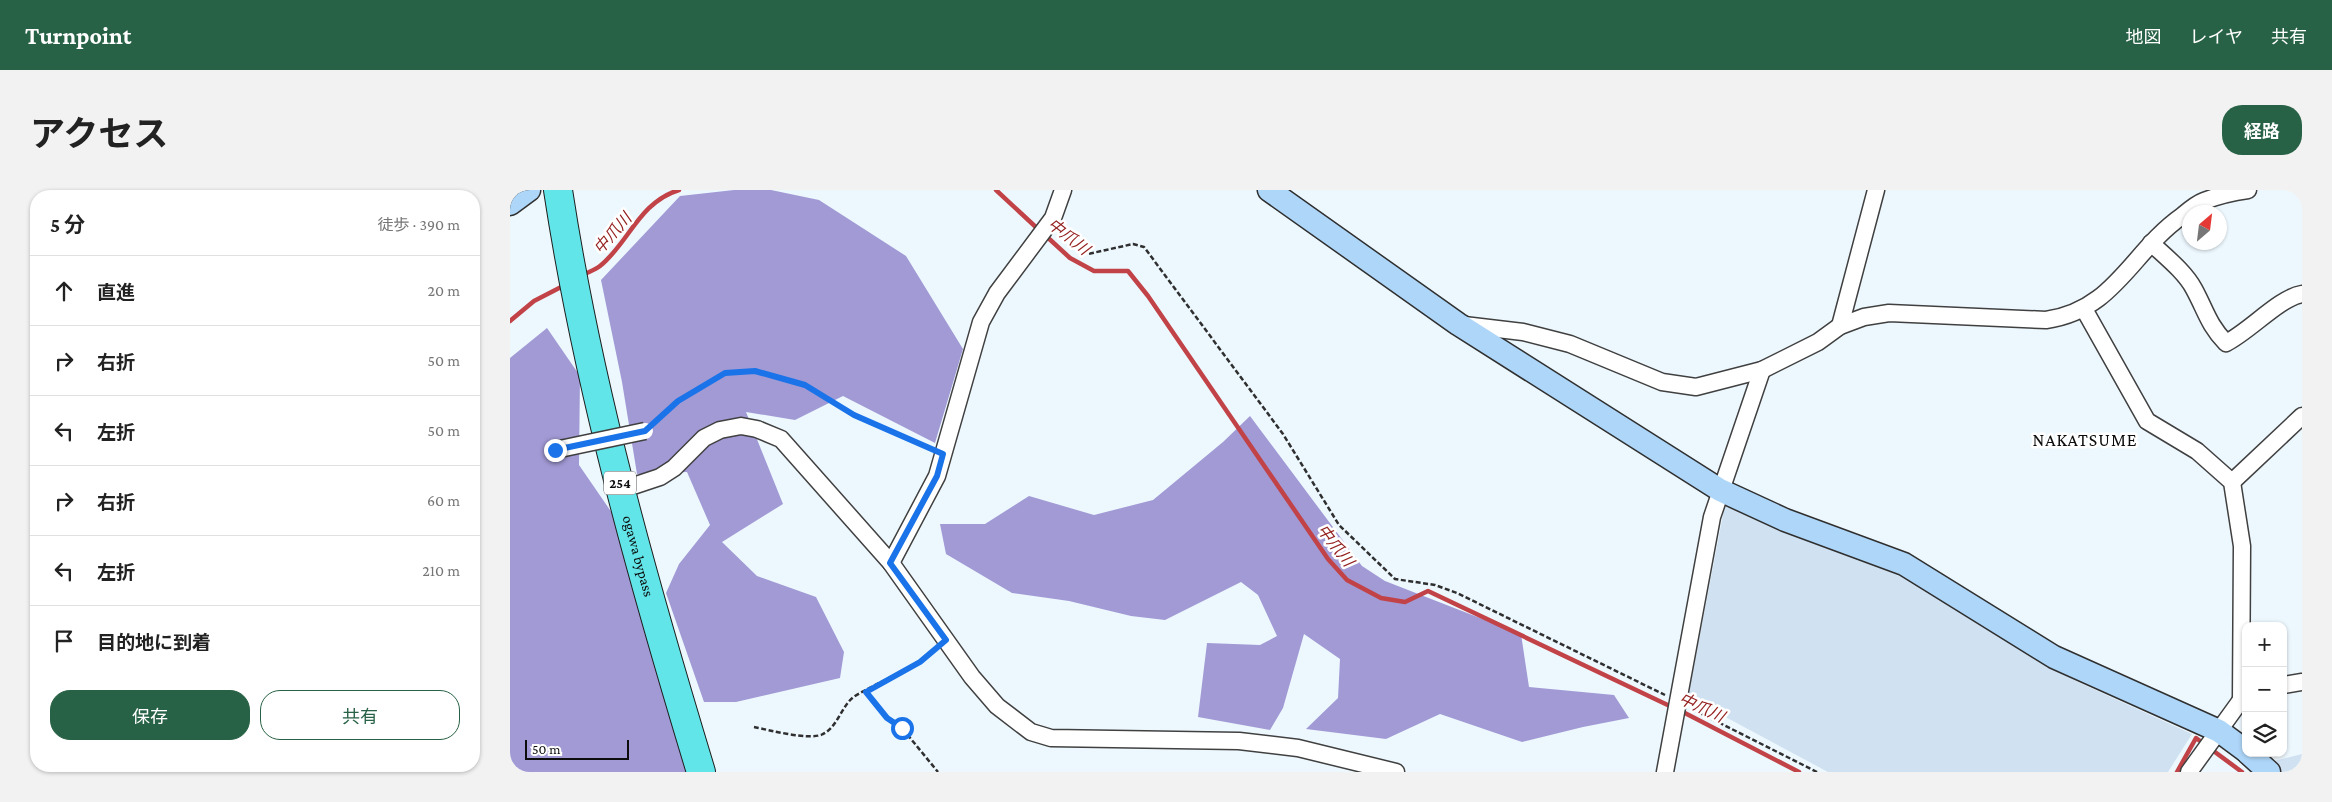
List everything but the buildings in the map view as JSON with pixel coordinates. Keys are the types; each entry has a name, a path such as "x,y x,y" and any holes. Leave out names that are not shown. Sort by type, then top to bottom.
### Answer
{"highway":[{"name":"ogawa bypass","path":"558,190 566,245 589,359 621,490 702,772"}],"street":[{"path":"510,204 529,190"},
{"path":"890,563 937,476 981,322 997,294 1053,218 1063,190"},
{"path":"1269,190 1458,324 1720,490 1785,520 1904,564 2054,657 2219,731 2242,748"},
{"path":"1840,326 1876,190"},
{"path":"1458,324 1523,332 1570,344 1662,382 1696,387 1762,370 1818,342 1840,326 1864,317 1889,313 2046,320 2062,317 2084,309 2108,292 2151,243 2199,196 2248,190"},
{"path":"2151,243 2177,268 2194,288 2206,318 2226,343 2242,336 2291,297 2302,294"},
{"path":"2084,309 2148,422 2197,451 2232,482 2242,546 2243,667"},
{"path":"1664,772 1712,517 1762,370"},
{"path":"2232,482 2302,416"},
{"path":"621,490 660,477 674,468 704,438 720,430 741,426 757,429 781,440 890,563 997,706 1031,732 1051,738 1239,741 1298,748 1396,772"},
{"path":"555,450 645,431"},
{"path":"2287,684 2302,682"},
{"path":"2190,772 2242,701"},
{"path":"2252,757 2269,772"}],"path":[{"path":"1053,218 1077,247 1088,254 1133,244 1144,246 1283,434 1339,525 1395,579 1435,585 1457,593 1817,772"},
{"path":"645,431 678,401 725,373 755,371 805,385 854,415 943,454"},
{"path":"754,727 813,737 823,734 854,697 920,662 946,640"},
{"path":"866,692 887,718 902,728 938,772"}],"shaded area":[{"path":"734,190 771,190 819,200 906,256 963,349 935,443 843,396 795,420 746,412 783,504 722,542 757,576 816,597 844,652 840,678 736,702 704,702 666,593 679,564 710,525 687,472 637,474 622,382 601,280 680,196"},
{"path":"547,328 580,376 579,465 621,526 692,772 510,772 510,358"},
{"path":"1250,416 1362,566 1385,581 1521,634 1529,687 1614,695 1629,718 1522,742 1440,714 1386,739 1306,729 1338,698 1340,659 1304,634 1283,708 1270,730 1198,717 1207,643 1260,645 1277,636 1258,595 1241,582 1165,620 1131,616 1069,601 1012,593 946,554 940,524 985,524 1029,496 1094,515 1153,500 1223,442"},
{"path":"1726,499 1904,573 2031,657 2078,682 2192,734 2168,772 1828,772 1688,697"},
{"path":"2302,754 2302,772 2281,772 2274,761"}],"waterway":[{"name":"中爪川","path":"583,275 598,267 610,257 635,224 654,204 665,196 679,190"},
{"name":"中爪川","path":"996,190 1039,230"},
{"name":"中爪川","path":"1045,235 1070,258 1094,271 1128,271 1148,296 1328,559 1347,580 1381,598 1405,602 1428,591 1674,708"},
{"name":"中爪川","path":"510,321 534,301 565,285"},
{"name":"中爪川","path":"1681,711 1799,772"},
{"name":"中爪川","path":"2177,772 2196,738 2242,772"}],"district":[{"name":"NAKATSUME","path":"2085,440"}],"route":[{"path":"555,450 645,431 678,401 725,373 755,371 805,385 854,415 943,454 937,476 898,552 890,563 946,640 920,662 866,692 887,718 902,728"}]}
